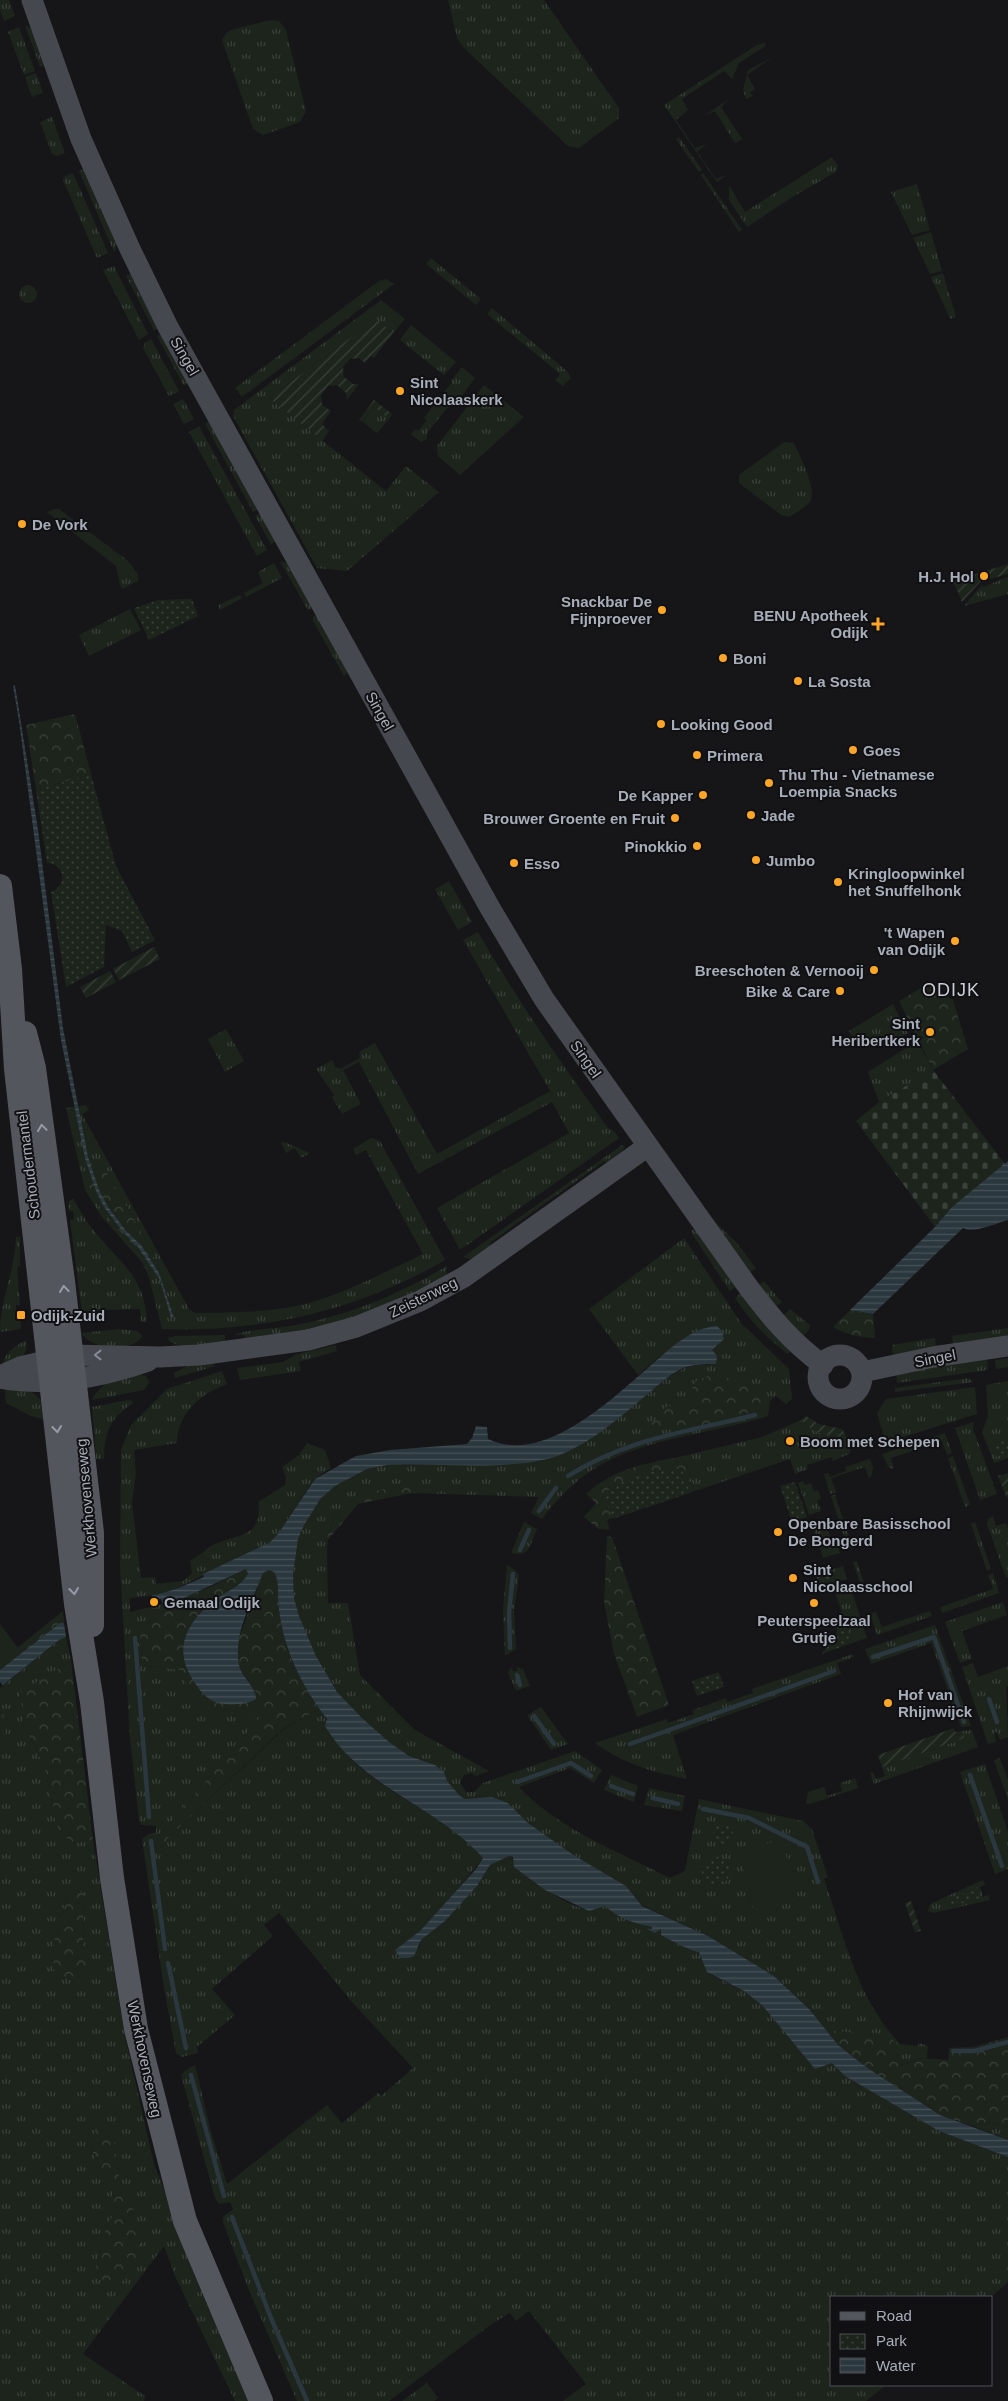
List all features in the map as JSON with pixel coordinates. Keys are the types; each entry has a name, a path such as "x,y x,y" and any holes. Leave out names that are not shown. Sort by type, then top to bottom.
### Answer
{"main road":[{"name":"Schoudermantel","path":"0,886 10,969 16,1069 62,1368"},
{"name":"Werkhovenseweg","path":"62,1368 76,1604 92,1702 112,1878 136,2029 147,2079 185,2221 260,2401"}],"street":[{"name":"Singel","path":"32,0 81,140 130,249 168,327 490,908 544,999 778,1326 800,1348 823,1364"},
{"name":"Zeisterweg","path":"0,1377 30,1382 62,1368 116,1372 160,1357 230,1352 308,1340 356,1327 389,1314 464,1277 648,1146"},
{"name":"Singel","path":"862,1372 933,1357 1008,1346"},
{"path":"836,1356 845,1356 852,1359 862,1372 862,1380 856,1392 850,1397 836,1399 821,1387 819,1376 823,1364 836,1356"}],"green space":[{"path":"0,0 9,0 15,16 4,21 0,9"},
{"path":"448,0 544,0 619,108 619,118 579,148 568,146 463,47 457,38"},
{"path":"270,20 279,21 286,30 306,111 300,122 263,135 253,129 222,40 226,33 231,30"},
{"path":"25,25 31,28 47,65 40,67"},
{"path":"19,27 35,71 24,75 8,32"},
{"path":"766,44 764,47 739,63 732,79 724,71 682,99 688,110 676,120 695,148 706,144 697,152 716,179 726,175 717,182 664,105 757,45"},
{"path":"773,57 747,75 755,89 750,92 753,96 746,99 743,90 748,70"},
{"path":"36,73 43,93 32,97 25,77"},
{"path":"729,99 721,107 742,139 735,143 715,111 704,116"},
{"path":"52,117 65,153 57,156 52,154 40,122"},
{"path":"679,137 702,170 699,172 676,139"},
{"path":"832,157 838,166 836,172 794,196 747,227 729,200 729,185 745,212"},
{"path":"86,168 117,245 114,252 79,171"},
{"path":"73,173 108,253 97,258 63,180 65,176"},
{"path":"703,173 742,230 739,232 701,175"},
{"path":"917,184 930,230 912,235 891,192"},
{"path":"931,232 942,271 930,274 913,238"},
{"path":"431,258 481,299 476,305 426,264"},
{"path":"114,266 148,334 139,340 103,270"},
{"path":"132,273 160,327 154,330 126,276"},
{"path":"943,273 956,317 950,319 931,277"},
{"path":"386,279 394,284 242,397 235,388 379,281"},
{"path":"28,285 36,290 37,294 32,302 28,303 20,298 19,294 24,286"},
{"path":"381,300 405,319 393,333 375,320 269,398 386,491 406,466 439,492 347,571 317,568 233,416 234,410"},
{"path":"492,308 568,372 571,378 563,386 555,380 560,374 487,314"},
{"path":"376,319 393,333 374,358 371,356 365,363 359,358 350,359 343,367 344,377 353,384 359,384 347,400 346,393 337,385 328,386 321,395 322,405 331,411 322,424 329,431 322,440 269,398"},
{"path":"411,325 456,362 444,375 400,340"},
{"path":"163,333 187,383 184,386 157,336"},
{"path":"151,339 179,391 169,396 143,348 145,343"},
{"path":"462,367 475,378 454,406 449,406 427,433 427,439 421,442 411,434 416,429 418,431 427,420 424,418"},
{"path":"484,385 524,417 460,475 438,456 437,446"},
{"path":"183,399 194,419 184,424 173,404"},
{"path":"374,400 392,414 389,419 374,407 362,422 359,420"},
{"path":"374,407 389,419 377,433 363,422"},
{"path":"211,420 260,509 253,512 205,424"},
{"path":"199,426 267,550 257,556 189,432"},
{"path":"784,442 794,443 808,474 812,491 809,503 789,517 781,515 739,483 739,475"},
{"path":"59,509 128,561 138,574 138,581 122,589 116,566 47,512"},
{"path":"262,512 277,541 271,544 255,516"},
{"path":"280,561 290,564 314,607 309,610 306,607"},
{"path":"274,563 282,578 246,597 244,593 263,583 258,572"},
{"path":"1008,564 1008,574 990,579 989,575 986,576 983,573 981,581 962,602 953,581"},
{"path":"1008,577 1008,594 964,606 982,585 983,587"},
{"path":"240,595 242,598 220,610 218,605"},
{"path":"192,599 198,616 149,640 134,608 159,600"},
{"path":"130,609 141,630 89,656 79,635"},
{"path":"317,613 348,672 344,676 313,621 313,617"},
{"path":"75,714 91,774 36,790 26,725"},
{"path":"91,774 116,866 155,940 132,952 122,931 106,925 104,967 66,987 51,892 60,885 62,875 58,867 47,863 36,790"},
{"path":"449,881 472,922 458,930 435,889"},
{"path":"478,932 508,982 557,1056 608,1128 614,1131 619,1138 460,1250 437,1208 569,1133 552,1102 418,1174 359,1062 343,1070 361,1104 342,1114 332,1097 334,1095 316,1069 332,1060 336,1068 340,1069 360,1058 359,1052 375,1043 437,1154 550,1091 463,940"},
{"path":"154,947 160,959 119,980 113,969"},
{"path":"110,971 116,982 86,998 80,987"},
{"path":"933,987 953,1000 968,1049 933,1070 899,1001 921,988"},
{"path":"893,1004 908,1034 866,1048 855,1042 849,1031"},
{"path":"226,1029 244,1061 225,1072 208,1039"},
{"path":"917,1041 933,1070 879,1102 868,1072"},
{"path":"933,1070 1005,1164 952,1207 935,1227 856,1121 879,1102"},
{"path":"86,1105 89,1110 82,1114 189,1309 195,1313 269,1310 299,1306 355,1286 423,1254 366,1150 356,1155 353,1149 371,1138 380,1141 445,1260 378,1292 344,1305 308,1315 236,1327 162,1329 148,1274 142,1262 102,1217 85,1190 66,1108","holes":["85,1168 107,1173 154,1254 153,1259 148,1259 108,1218 93,1194"]},
{"path":"284,1142 310,1153 301,1158 295,1148 286,1153 281,1143"},
{"path":"622,1145 625,1147 611,1163 603,1162 491,1242 489,1249 475,1260 463,1257"},
{"path":"91,1163 107,1173 154,1254 153,1259 148,1260 100,1207 88,1182 85,1168"},
{"path":"73,1198 92,1228 138,1284 145,1307 147,1322 141,1322 140,1309 97,1310 97,1319 83,1320 70,1220 74,1219 73,1211 69,1211 68,1202"},
{"path":"715,1222 735,1241 756,1268 748,1274 712,1224"},
{"path":"696,1227 737,1286 730,1291 694,1237 691,1231"},
{"path":"16,1237 20,1237 20,1266 17,1267 20,1305 16,1305 16,1314 20,1314 21,1329 0,1332 2,1308 13,1261"},
{"path":"684,1238 741,1323 789,1369 792,1399 786,1404 776,1396 770,1401 768,1416 659,1442 617,1457 589,1472 574,1484 560,1497 542,1519 531,1513 539,1497 412,1493 412,1487 366,1495 354,1500 335,1517 329,1531 325,1549 327,1549 328,1603 348,1603 360,1675 415,1730 489,1771 476,1776 471,1773 464,1775 460,1782 466,1792 474,1792 483,1783 575,1751 602,1770 594,1783 570,1768 519,1787 535,1802 570,1827 670,1878 685,1871 699,1799 803,1821 812,1829 828,1877 824,1879 845,1944 862,1987 885,2026 900,2044 882,2034 827,2032 809,2009 774,1976 708,1936 642,1905 626,1886 575,1856 528,1823 508,1803 492,1797 465,1799 460,1796 447,1781 444,1772 435,1765 409,1756 389,1742 337,1692 316,1656 299,1616 294,1598 293,1575 298,1539 304,1525 321,1498 335,1486 367,1469 387,1465 511,1464 540,1461 581,1444 610,1424 670,1376 685,1368 696,1365 716,1364 712,1350 724,1339 659,1357 638,1375 589,1309","holes":["690,1392 761,1410 722,1419 688,1431 678,1429 666,1407 690,1402"]},
{"path":"447,1266 446,1278 389,1306 307,1332 245,1338 244,1335 235,1335 331,1317 391,1295"},
{"path":"764,1281 782,1302 773,1308 757,1286"},
{"path":"742,1292 791,1350 788,1354 752,1321 740,1306 735,1298"},
{"path":"790,1309 810,1325 809,1330 800,1339 781,1318"},
{"path":"850,1310 873,1314 875,1338 853,1335 833,1327"},
{"path":"1008,1328 1008,1337 953,1346 952,1336"},
{"path":"119,1329 137,1331 143,1336 130,1345 112,1347 94,1343 81,1333"},
{"path":"225,1335 225,1344 194,1347 172,1343 167,1338 176,1336"},
{"path":"935,1338 936,1349 893,1359 892,1345"},
{"path":"26,1340 24,1355 18,1360 4,1365 5,1357"},
{"path":"336,1345 337,1351 299,1362 301,1371 240,1380 237,1368 283,1362 297,1354"},
{"path":"987,1356 988,1370 897,1383 896,1373"},
{"path":"1008,1358 1008,1367 996,1369 995,1360"},
{"path":"213,1363 215,1366 175,1378 174,1373 189,1365"},
{"path":"222,1371 227,1384 208,1393 186,1413 178,1432 177,1443 134,1450 136,1473 132,1503 141,1578 155,1577 156,1584 183,1581 192,1573 190,1560 213,1545 239,1536 252,1529 258,1514 258,1502 285,1485 286,1477 282,1467 299,1455 307,1443 325,1450 331,1468 314,1479 278,1534 269,1543 165,1594 130,1598 130,1612 163,1604 153,1619 140,1631 142,1665 181,1670 190,1692 234,1714 265,1712 157,1838 162,1842 163,1849 167,1839 285,1728 319,1709 343,1749 353,1761 385,1786 437,1819 469,1844 483,1858 445,1905 420,1931 395,1950 419,1948 421,1940 445,1921 477,1886 490,1865 509,1856 518,1869 526,1876 565,1901 591,1910 605,1906 646,1926 661,1929 661,1935 686,1948 700,1952 709,1974 744,1991 762,2005 815,2068 832,2062 845,2076 939,2131 1008,2157 1008,2282 992,2296 830,2296 830,2386 885,2386 866,2401 563,2401 586,2384 529,2311 516,2321 510,2313 493,2323 389,2401 297,2401 250,2293 223,2222 223,2217 233,2209 230,2202 219,2204 215,2198 181,2075 195,2065 210,2128 227,2184 327,2105 342,2123 378,2093 381,2096 413,2068 351,2001 279,1913 264,1925 273,1936 212,1989 235,2015 197,2047 198,2053 182,2057 176,2053 164,1988 142,1839 149,1834 156,1833 156,1826 141,1825 139,1820 130,1739 120,1566 121,1450 131,1425 167,1389"},
{"path":"138,1373 147,1377 149,1382 144,1390 92,1400 96,1393 106,1384"},
{"path":"715,1374 747,1385 754,1390 760,1395 762,1402 761,1410 718,1421 707,1427 684,1431 678,1429 661,1430 651,1424 666,1407 689,1402 690,1392 697,1380"},
{"path":"969,1378 974,1382 895,1392 895,1388"},
{"path":"1008,1381 1008,1458 994,1463 982,1432 988,1416 986,1385"},
{"path":"975,1387 977,1414 897,1439 890,1440 884,1437 877,1413 886,1399"},
{"path":"5,1389 29,1391 37,1396 46,1407 46,1420 31,1416 6,1403"},
{"path":"128,1400 133,1403 118,1415 107,1433 104,1459 96,1459 92,1407"},
{"path":"806,1416 819,1424 842,1429 846,1435 828,1436 822,1434 810,1428 801,1420"},
{"path":"801,1420 810,1428 822,1434 846,1435 851,1449 849,1454 833,1461 832,1457 807,1465 808,1469 795,1474 790,1459 695,1491 686,1463 679,1457 762,1437"},
{"path":"974,1422 973,1429 997,1494 980,1500 955,1428"},
{"path":"945,1433 952,1453 947,1455 942,1441 891,1458 894,1469 889,1468 882,1454"},
{"path":"1008,1439 1008,1453 996,1457 992,1445"},
{"path":"953,1456 970,1505 965,1507 948,1458"},
{"path":"679,1457 686,1463 695,1491 607,1520 610,1530 598,1529 584,1517 596,1503 586,1494 607,1479 641,1465"},
{"path":"870,1459 873,1468 871,1477 869,1478 865,1467 831,1478 836,1492 830,1494 824,1474 828,1473 830,1477 846,1471 845,1467"},
{"path":"681,1467 690,1493 612,1519 604,1493 641,1475"},
{"path":"1008,1473 1008,1496 1007,1499 998,1476"},
{"path":"803,1481 805,1485 811,1483 814,1491 818,1490 821,1499 817,1500 821,1511 809,1515 798,1483"},
{"path":"795,1482 807,1517 792,1522 780,1486"},
{"path":"396,1487 412,1487 412,1493 358,1504 328,1540 327,1549 325,1550 333,1522 347,1504 368,1493"},
{"path":"835,1495 853,1548 848,1549 831,1496"},
{"path":"993,1516 996,1526 1006,1523 1008,1528 1008,1577 1006,1578 987,1524 988,1519"},
{"path":"828,1518 830,1523 826,1524 832,1542 836,1541 840,1553 823,1558 812,1523"},
{"path":"524,1522 537,1529 531,1545 523,1553 511,1553"},
{"path":"975,1522 991,1569 987,1571 971,1524"},
{"path":"607,1536 612,1537 669,1705 637,1717 614,1654 604,1602"},
{"path":"857,1561 866,1589 862,1590 853,1562"},
{"path":"507,1565 519,1575 514,1611 516,1649 505,1656 503,1610"},
{"path":"843,1566 847,1579 832,1583 828,1571"},
{"path":"246,1569 248,1574 244,1581 213,1602 185,1663 199,1689 256,1693 239,1667 237,1643 263,1573 269,1570 274,1572 277,1580 278,1605 288,1650 305,1686 319,1709 284,1728 167,1839 163,1850 162,1842 157,1838 264,1713 234,1714 210,1708 190,1692 181,1670 142,1665 140,1631 153,1619 163,1604 208,1588"},
{"path":"828,1571 832,1583 820,1588 816,1575"},
{"path":"993,1573 999,1593 942,1613 940,1607 993,1589 988,1575"},
{"path":"840,1590 842,1595 852,1592 867,1638 852,1643 835,1592"},
{"path":"1003,1602 1007,1615 962,1631 972,1659 960,1663 945,1622"},
{"path":"63,1611 64,1623 60,1623 0,1670 0,1662"},
{"path":"841,1611 852,1643 822,1654 836,1635"},
{"path":"930,1611 932,1616 877,1635 870,1614 876,1612 882,1627"},
{"path":"0,1624 18,1648 0,1662"},
{"path":"935,1625 971,1726 961,1727 931,1643 871,1664 865,1649"},
{"path":"63,1637 66,1637 71,1661 20,1693 24,1728 33,1742 45,1769 58,1830 72,1843 93,1840 124,2032 154,2164 250,2401 235,2401 175,2276 164,2246 83,2354 145,2396 144,2401 0,2401 0,1734 5,1733 2,1711 0,1713 0,1688","holes":["84,1892 83,1956 89,1970 71,1980 55,1972 53,1962 54,1943 68,1894","113,2134 119,2178 129,2203 99,2244 113,2215 113,2190 97,2169 91,2144"]},
{"path":"853,1654 854,1657 837,1663 841,1674 673,1735 687,1779 628,1762 595,1743 667,1719 668,1723 694,1714 693,1710 726,1698 727,1702 753,1693 752,1689"},
{"path":"71,1661 93,1840 72,1843 58,1830 45,1769 33,1742 24,1728 20,1693"},
{"path":"973,1663 978,1677 1008,1666 1008,1686 1006,1687 1008,1737 1000,1740 997,1732 994,1733 996,1742 988,1744 962,1667"},
{"path":"511,1667 513,1671 517,1671 517,1667 523,1669 530,1686 516,1691 508,1673"},
{"path":"719,1672 724,1687 697,1696 692,1681"},
{"path":"541,1707 568,1744 551,1750 527,1715"},
{"path":"3,1711 6,1733 0,1734 0,1713"},
{"path":"954,1728 955,1732 962,1731 965,1738 882,1767 878,1755"},
{"path":"972,1730 978,1747 874,1784 870,1773 873,1772 876,1779 885,1776 882,1767 965,1738 962,1731"},
{"path":"1000,1758 1008,1780 1008,1800 994,1760"},
{"path":"985,1764 1008,1832 1008,1869 995,1874 960,1772"},
{"path":"611,1775 638,1786 634,1802 604,1790"},
{"path":"855,1778 858,1788 810,1804 806,1803 808,1792 824,1787 827,1796 842,1791 840,1783"},
{"path":"649,1788 685,1796 682,1811 644,1805"},
{"path":"719,1824 727,1824 733,1830 733,1838 727,1844 719,1844 713,1838 713,1830"},
{"path":"782,1840 798,1901 754,1912 739,1851"},
{"path":"716,1857 726,1861 730,1871 726,1881 716,1885 706,1881 702,1871 706,1861"},
{"path":"983,1880 985,1885 980,1887 983,1897 988,1895 990,1900 933,1913 928,1911 930,1904","holes":["980,1899 951,1906 949,1900"]},
{"path":"977,1887 980,1899 951,1906 949,1899"},
{"path":"84,1892 83,1956 89,1970 89,1977 86,1980 71,1980 55,1972 53,1962 54,1943 68,1894"},
{"path":"911,1901 921,1931 915,1932 905,1903"},
{"path":"827,2032 882,2034 900,2044 901,2066 921,2058 948,2060 949,2048 973,2047 1008,2037 1008,2127 987,2122 973,2126 940,2115 866,2067 838,2045"},
{"path":"919,2043 928,2046 927,2058 920,2058 900,2066 900,2044 918,2046"},
{"path":"987,2122 1008,2127 1008,2140 973,2126"},
{"path":"103,2128 113,2134 119,2178 143,2232 139,2261 128,2277 119,2283 110,2283 101,2279 96,2266 99,2244 113,2215 113,2191 97,2169 91,2144 95,2130"},
{"path":"427,2383 438,2398 434,2401 402,2401"}],"water":[{"path":"15,685 38,830 63,1028 88,1157 99,1190 108,1207 126,1231 141,1245 159,1273 174,1318 171,1318 160,1280 138,1247 123,1232 104,1207 96,1191 85,1158 61,1040 13,686"},
{"path":"1008,1161 1008,1220 979,1229 968,1230 963,1228 873,1314 850,1310 935,1227 952,1207"},
{"path":"717,1326 722,1331 724,1339 712,1350 717,1356 716,1364 694,1365 676,1372 617,1420 570,1451 539,1461 518,1464 387,1465 367,1469 335,1486 321,1498 304,1525 298,1539 293,1575 294,1598 299,1616 316,1656 337,1692 389,1742 409,1756 435,1765 444,1772 447,1781 465,1799 492,1797 508,1803 528,1823 575,1856 626,1886 642,1906 708,1936 774,1976 809,2009 838,2045 866,2067 940,2115 1008,2140 1008,2157 939,2131 845,2076 832,2063 815,2069 762,2005 744,1991 707,1972 699,1952 685,1948 661,1935 661,1929 655,1933 647,1929 652,1929 652,1927 627,1920 605,1906 589,1911 545,1890 514,1867 513,1857 509,1856 490,1865 477,1886 445,1921 421,1940 414,1956 400,1958 395,1950 420,1931 476,1869 483,1858 465,1840 444,1824 379,1781 359,1765 341,1747 325,1726 327,1719 302,1681 285,1639 281,1625 277,1580 274,1572 269,1570 263,1573 241,1629 238,1653 239,1665 254,1690 256,1699 247,1703 225,1704 215,1702 207,1697 196,1685 188,1671 183,1651 187,1633 198,1616 217,1598 245,1579 248,1574 246,1569 186,1597 163,1604 161,1599 153,1600 152,1595 172,1590 204,1577 203,1574 269,1543 278,1534 315,1479 356,1456 390,1450 467,1444 472,1438 476,1426 487,1427 488,1439 509,1445 531,1444 575,1425 597,1411 689,1335"},
{"path":"60,1623 64,1623 66,1637 59,1640 3,1685 0,1682 0,1670"}],"waterway":[{"path":"568,1476 591,1463 636,1444 755,1415"},
{"path":"539,1511 556,1488"},
{"path":"520,1550 529,1530"},
{"path":"510,1648 509,1613 513,1574"},
{"path":"873,1657 934,1637 964,1722"},
{"path":"135,1638 149,1817"},
{"path":"630,1744 834,1671"},
{"path":"517,1675 520,1685"},
{"path":"989,1699 997,1722"},
{"path":"534,1716 554,1744"},
{"path":"517,1782 571,1763 591,1776"},
{"path":"970,1775 1002,1866"},
{"path":"611,1786 633,1794"},
{"path":"653,1798 678,1804"},
{"path":"703,1809 749,1818 807,1847 818,1882"},
{"path":"151,1841 165,1949"},
{"path":"168,1963 186,2048"},
{"path":"953,2051 974,2051 1008,2042"},
{"path":"191,2075 224,2196"},
{"path":"232,2217 271,2318 307,2401"}],"place":[{"name":"Sint Nicolaaskerk","path":"400,391"},
{"name":"De Vork","path":"22,524"},
{"name":"H.J. Hol","path":"984,576"},
{"name":"Snackbar De Fijnproever","path":"662,610"},
{"name":"BENU Apotheek Odijk","path":"878,624"},
{"name":"Boni","path":"723,658"},
{"name":"La Sosta","path":"798,681"},
{"name":"Looking Good","path":"661,724"},
{"name":"Goes","path":"853,750"},
{"name":"Primera","path":"697,755"},
{"name":"Thu Thu - Vietnamese Loempia Snacks","path":"769,783"},
{"name":"De Kapper","path":"703,795"},
{"name":"Jade","path":"751,815"},
{"name":"Brouwer Groente en Fruit","path":"675,818"},
{"name":"Pinokkio","path":"697,846"},
{"name":"Jumbo","path":"756,860"},
{"name":"Esso","path":"514,863"},
{"name":"Kringloopwinkel het Snuffelhonk","path":"838,882"},
{"name":"'t Wapen van Odijk","path":"955,941"},
{"name":"Breeschoten & Vernooij","path":"874,970"},
{"name":"Bike & Care","path":"840,991"},
{"name":"Sint Heribertkerk","path":"930,1032"},
{"name":"Odijk-Zuid","path":"21,1315"},
{"name":"Boom met Schepen","path":"790,1441"},
{"name":"Openbare Basisschool De Bongerd","path":"778,1532"},
{"name":"Sint Nicolaasschool","path":"793,1578"},
{"name":"Gemaal Odijk","path":"154,1602"},
{"name":"Peuterspeelzaal Grutje","path":"814,1603"},
{"name":"Hof van Rhijnwijck","path":"888,1703"}],"district":[{"name":"ODIJK","path":"951,990"}]}
